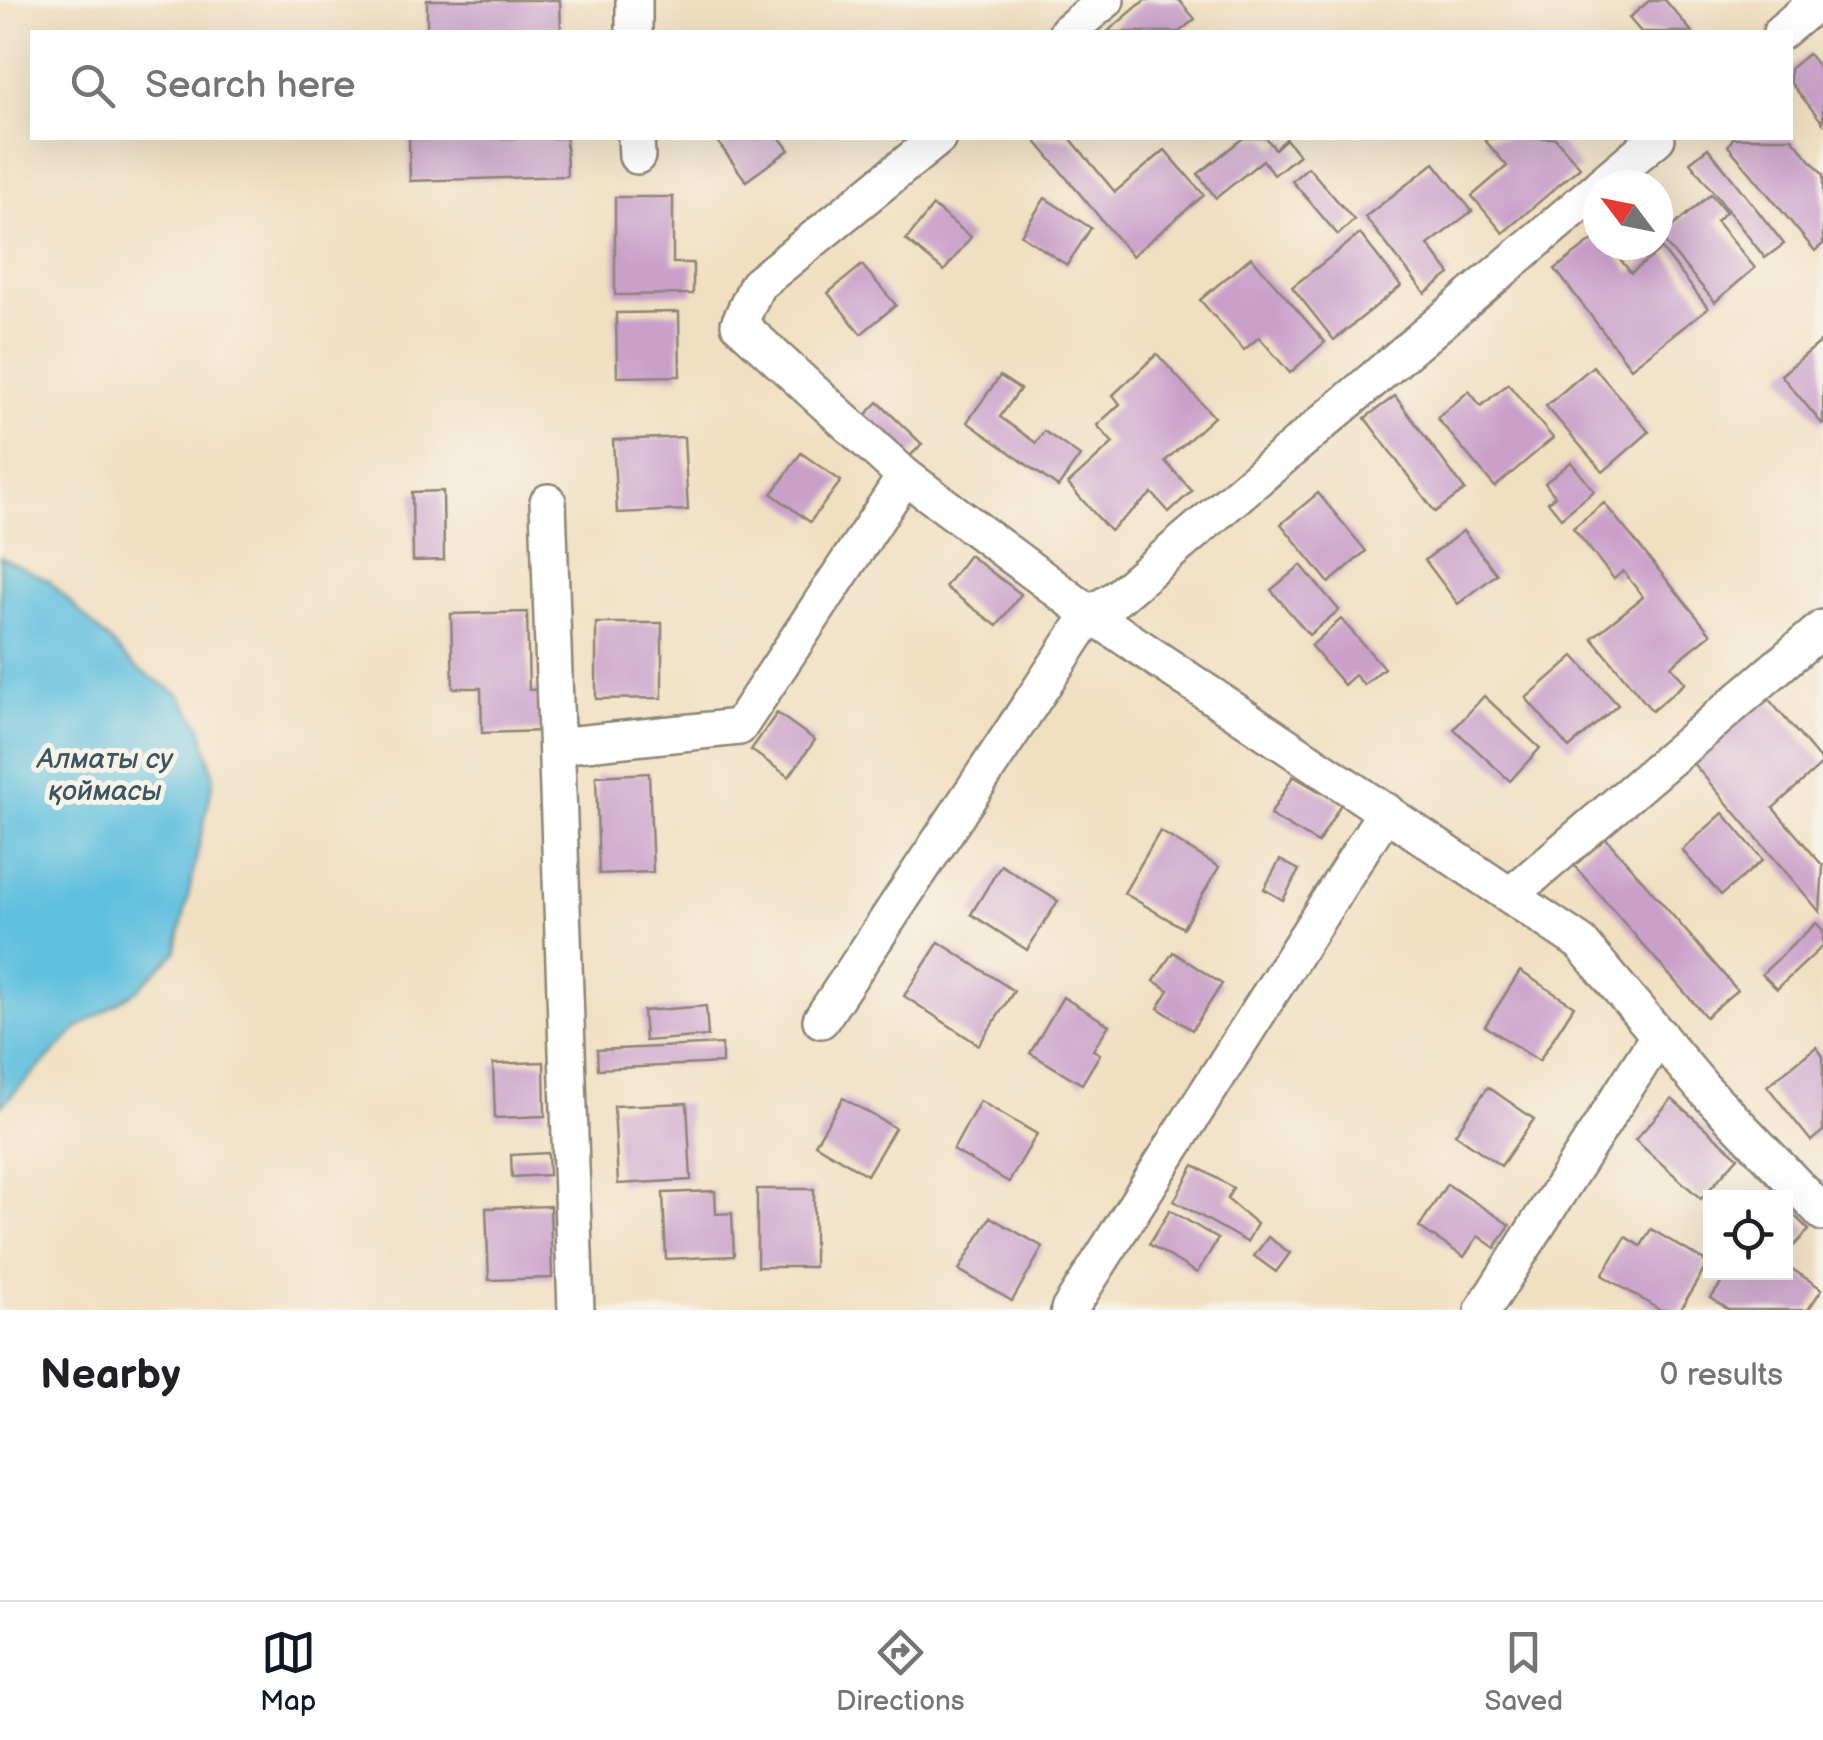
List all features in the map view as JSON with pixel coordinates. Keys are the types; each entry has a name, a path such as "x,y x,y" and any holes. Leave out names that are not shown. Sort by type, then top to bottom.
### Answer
{"street":[{"path":"634,0 634,30"},
{"path":"1068,30 1106,0"},
{"path":"1783,30 1819,0"},
{"path":"936,140 756,285 739,324 905,476 1090,614 1582,944 1658,1035 1823,1212"},
{"path":"1619,170 1655,140"},
{"path":"821,1020 1090,614 1118,597 1583,200"},
{"path":"557,746 739,727 905,476"},
{"path":"548,502 576,1310"},
{"path":"1512,894 1823,628"},
{"path":"1068,1310 1386,811"},
{"path":"1483,1310 1658,1035"}],"water":[{"name":"Алматы су қоймасы","path":"0,557 48,580 135,667 180,695 201,727 214,777 176,952 137,990 78,1028 0,1107"}],"building":[{"path":"427,0 560,0 561,30 427,30"},
{"path":"1145,0 1179,0 1195,19 1181,30 1109,30"},
{"path":"1650,0 1665,0 1690,30 1639,30 1629,18"},
{"path":"1808,54 1823,72 1823,123 1793,86 1793,66"},
{"path":"1793,139 1823,175 1823,244 1815,251 1728,146 1732,140"},
{"path":"409,140 566,140 567,176 410,181"},
{"path":"716,140 782,140 789,150 746,181"},
{"path":"1035,140 1072,140 1115,192 1165,150 1204,195 1132,256"},
{"path":"1240,140 1268,140 1275,149 1287,140 1299,155 1274,175 1263,160 1216,198 1198,174"},
{"path":"1485,140 1557,140 1580,167 1503,233 1472,196 1507,166"},
{"path":"1708,148 1784,244 1765,258 1690,162"},
{"path":"1434,163 1472,211 1428,245 1450,274 1425,293 1365,217"},
{"path":"1308,167 1354,220 1338,235 1292,181"},
{"path":"1711,194 1726,212 1716,221 1755,268 1715,302 1673,252 1673,226"},
{"path":"615,197 673,197 673,263 693,263 693,294 615,295"},
{"path":"1045,198 1091,228 1067,265 1021,235"},
{"path":"933,206 971,237 944,271 906,240"},
{"path":"1360,234 1401,286 1334,340 1292,287"},
{"path":"1583,248 1583,260 1621,260 1631,273 1648,260 1671,260 1708,308 1631,368 1555,269"},
{"path":"1251,257 1325,342 1290,373 1259,337 1244,350 1200,300"},
{"path":"862,265 896,305 861,334 828,293"},
{"path":"679,312 680,376 617,377 616,313"},
{"path":"1823,340 1823,425 1781,375"},
{"path":"1157,354 1214,417 1165,461 1192,491 1169,512 1152,493 1110,531 1068,484 1113,443 1097,425 1120,404 1113,395"},
{"path":"1593,366 1649,432 1603,472 1546,406"},
{"path":"1000,376 1020,389 1000,417 1036,443 1044,431 1080,456 1058,487 967,422"},
{"path":"1508,384 1553,438 1495,487 1437,418 1469,391 1481,406"},
{"path":"1395,396 1465,490 1435,512 1365,418"},
{"path":"878,402 922,444 908,458 864,417"},
{"path":"684,437 688,510 617,513 613,440"},
{"path":"801,453 841,481 810,522 772,494"},
{"path":"1571,462 1594,491 1561,518 1548,502 1555,496 1545,483"},
{"path":"443,491 444,560 413,561 412,492"},
{"path":"1318,493 1366,551 1329,583 1281,524"},
{"path":"1604,503 1711,634 1671,666 1685,683 1652,711 1592,638 1643,597 1623,571 1614,579 1573,528"},
{"path":"1463,531 1497,574 1458,604 1425,560"},
{"path":"969,555 1021,594 997,626 945,587"},
{"path":"1301,565 1339,610 1309,635 1271,590"},
{"path":"527,612 529,690 542,689 544,731 482,733 481,688 453,688 451,614"},
{"path":"1341,619 1384,668 1364,685 1355,675 1344,685 1311,646"},
{"path":"596,623 662,623 662,698 596,699"},
{"path":"1574,656 1618,705 1569,748 1526,698"},
{"path":"1484,696 1540,748 1510,781 1454,729"},
{"path":"1766,696 1823,763 1773,808 1823,866 1820,912 1691,761"},
{"path":"777,713 815,740 789,777 751,750"},
{"path":"649,773 653,872 599,874 596,776"},
{"path":"1293,776 1341,804 1318,843 1270,815"},
{"path":"1723,813 1763,860 1721,895 1682,850"},
{"path":"1160,831 1219,867 1183,928 1124,893"},
{"path":"1603,835 1737,990 1706,1017 1572,863"},
{"path":"1280,860 1299,870 1283,900 1264,889"},
{"path":"1001,865 1058,901 1027,950 971,914"},
{"path":"1816,923 1823,930 1823,946 1777,989 1762,974"},
{"path":"939,942 1014,991 979,1045 904,996"},
{"path":"1173,952 1222,984 1192,1030 1158,1008 1169,990 1154,981"},
{"path":"1520,971 1574,1006 1539,1061 1485,1026"},
{"path":"1063,997 1109,1025 1093,1050 1100,1054 1082,1084 1030,1053"},
{"path":"706,1006 708,1036 645,1041 643,1011"},
{"path":"722,1044 722,1063 598,1069 597,1050"},
{"path":"1816,1047 1823,1056 1823,1131 1811,1141 1767,1086"},
{"path":"544,1062 545,1116 495,1118 493,1064"},
{"path":"1488,1087 1534,1119 1501,1166 1455,1134"},
{"path":"843,1098 895,1128 867,1175 815,1144"},
{"path":"1672,1099 1738,1157 1709,1190 1703,1190 1701,1199 1635,1140"},
{"path":"980,1101 1037,1134 1009,1182 953,1150"},
{"path":"687,1103 691,1180 618,1184 614,1106"},
{"path":"548,1153 549,1175 512,1177 511,1155"},
{"path":"1194,1165 1233,1188 1227,1199 1257,1224 1247,1242 1174,1201"},
{"path":"1447,1184 1510,1225 1495,1248 1478,1236 1464,1257 1419,1227"},
{"path":"757,1189 814,1189 814,1267 757,1267"},
{"path":"715,1191 716,1214 732,1213 734,1256 666,1259 663,1193"},
{"path":"550,1206 552,1278 489,1280 486,1208"},
{"path":"1170,1210 1218,1239 1197,1273 1149,1244"},
{"path":"1793,1214 1809,1230 1793,1247"},
{"path":"990,1217 1043,1247 1012,1301 959,1270"},
{"path":"1651,1229 1703,1260 1703,1271 1680,1310 1660,1310 1602,1275 1626,1237 1641,1246"},
{"path":"1268,1237 1290,1253 1276,1272 1254,1256"},
{"path":"1793,1270 1822,1289 1808,1310 1729,1310 1711,1298 1723,1280 1793,1280"}]}
